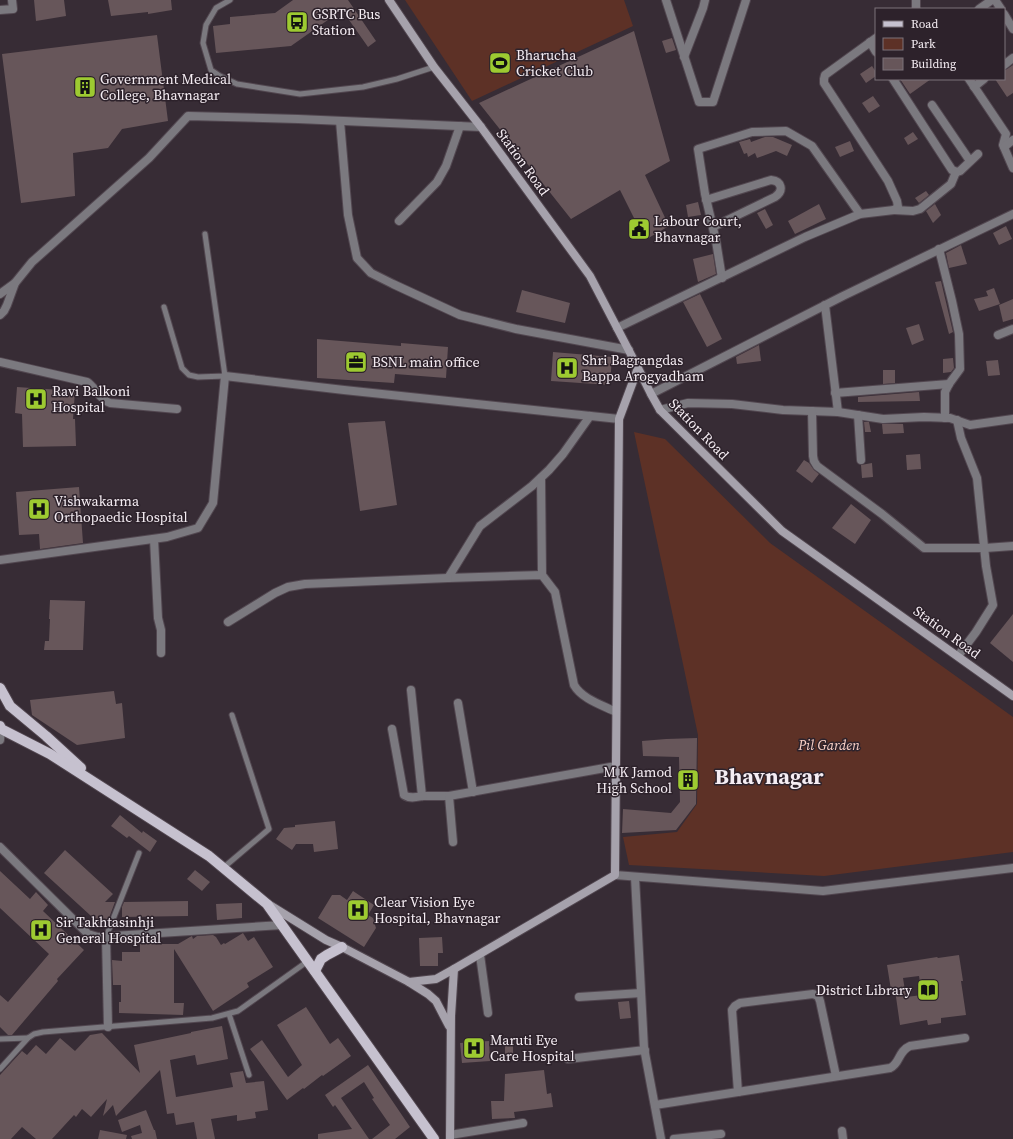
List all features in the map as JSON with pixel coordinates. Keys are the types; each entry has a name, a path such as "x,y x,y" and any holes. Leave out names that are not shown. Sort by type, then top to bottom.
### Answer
{"main road":[{"name":"Station Road","path":"389,0 434,67 481,127 590,276 660,410 782,531 1013,696"},
{"path":"409,982 436,979 615,876 619,419 638,368"},
{"path":"1,692 10,706 46,736 100,786"},
{"path":"1,728 50,754 209,856 267,904 326,940 409,982 428,994 436,1001 450,1028"},
{"path":"267,904 434,1139"},
{"path":"315,970 321,960 342,947"},
{"path":"450,1137 450,1028 454,969"}],"street":[{"path":"0,10 13,9 12,0"},
{"path":"666,0 699,102 713,102 746,0"},
{"path":"684,57 705,0"},
{"path":"980,8 992,0"},
{"path":"1005,16 1013,28"},
{"path":"873,40 825,75 824,83 888,181 897,201 898,207 894,210"},
{"path":"1005,64 1013,58"},
{"path":"894,80 952,170 956,172"},
{"path":"970,80 1006,134 1003,144 1013,168"},
{"path":"974,86 983,80"},
{"path":"932,105 970,161"},
{"path":"0,294 15,283 32,262 150,158 188,116 481,127"},
{"path":"340,121 348,216 357,258 371,273 460,315 516,329 629,350"},
{"path":"399,221 437,182 446,166 460,126"},
{"path":"722,278 713,227 706,200 698,149 752,132 786,130 812,146 860,214"},
{"path":"1004,147 1013,140"},
{"path":"617,328 805,237 860,214 894,210 913,211 920,209 951,184 956,172 960,171 978,154"},
{"path":"706,200 771,180 779,183 780,191 775,197 713,227"},
{"path":"651,394 825,305 1013,214"},
{"path":"939,249 959,334 960,369 945,392 945,418"},
{"path":"0,315 7,305 15,283"},
{"path":"825,305 838,412"},
{"path":"998,335 1013,329"},
{"path":"0,362 86,382 92,385 106,402 176,409"},
{"path":"0,560 167,537 198,528 213,503 225,376 619,419"},
{"path":"836,393 949,384"},
{"path":"660,410 688,403 732,404 783,410 838,412 883,418 950,418 970,425 1013,419"},
{"path":"812,411 813,456 817,466 882,514 924,548 984,548 1013,546"},
{"path":"858,415 861,460"},
{"path":"448,578 480,526 541,478 563,454 590,416"},
{"path":"957,420 961,438 977,478 984,548 993,605 976,632 958,656"},
{"path":"541,478 542,575 555,592 574,685 577,691 584,696 616,712"},
{"path":"154,539 158,618 161,630 161,653"},
{"path":"228,622 275,593 288,587 305,584 542,575"},
{"path":"411,690 423,796"},
{"path":"458,703 473,792"},
{"path":"0,740 1,728"},
{"path":"392,729 404,795 406,797 449,796 616,766"},
{"path":"449,796 453,842"},
{"path":"0,846 88,934 98,938 282,925"},
{"path":"615,876 823,891 1013,868"},
{"path":"635,877 645,1050 661,1139"},
{"path":"106,937 108,1027"},
{"path":"480,955 488,1013"},
{"path":"579,997 641,993"},
{"path":"738,1092 732,1010 740,1003 813,994 818,996 836,1076"},
{"path":"655,1105 890,1068 894,1066 902,1052 910,1046 964,1038"},
{"path":"568,1059 645,1050"},
{"path":"450,1137 523,1123"},
{"path":"676,1139 721,1134"}],"lane":[{"path":"230,0 216,8 212,14 206,25 203,42 211,70 237,84 300,94 363,87 397,79 434,67"},
{"path":"164,307 182,368 189,375 198,377 225,376 204,234"},
{"path":"223,868 269,829 232,715"},
{"path":"106,937 139,853"},
{"path":"0,1069 28,1038 34,1034 212,1018 238,1011 308,961"},
{"path":"229,1014 249,1076"},
{"path":"0,1039 28,1038"}],"green space":[{"name":"Bharucha Cricket Club","path":"405,0 624,0 633,26 472,101"},
{"name":"Pil Garden","path":"634,432 665,439 770,543 1013,717 1013,852 824,876 629,865 623,837 677,832 697,804 698,735"}],"building":[{"path":"34,0 64,0 66,16 36,21"},
{"path":"108,0 171,0 172,10 148,14 148,12 111,16"},
{"path":"293,0 348,0 376,41 368,47 342,10 291,46 216,53 213,26 230,24 230,17 275,13"},
{"path":"634,31 670,161 645,175 669,226 645,240 620,190 571,219 479,103"},
{"name":"Government Medical College, Bhavnagar","path":"157,35 168,121 122,129 108,148 73,153 75,196 21,203 2,54"},
{"path":"672,38 676,50 666,53 662,41"},
{"path":"1013,65 1013,93 1007,97 996,80 1005,80 1005,70"},
{"path":"872,66 875,70 875,77 866,83 860,74"},
{"path":"901,80 930,80 910,94"},
{"path":"873,96 880,106 869,113 862,103"},
{"path":"913,132 918,139 908,145 904,138"},
{"path":"765,137 773,137 792,145 787,156 776,151 757,158 755,153 748,157 747,153 744,154 739,142 750,139 751,142"},
{"path":"850,141 854,151 840,157 835,147"},
{"path":"926,191 929,195 919,203 915,198"},
{"path":"698,202 701,215 688,217 686,205"},
{"path":"819,204 826,219 795,234 788,221"},
{"path":"935,204 941,215 933,223 926,211"},
{"path":"765,209 773,225 766,229 757,213"},
{"path":"1006,226 1012,239 999,245 993,233"},
{"path":"961,245 967,264 949,268 946,253"},
{"path":"713,254 716,274 698,282 693,259"},
{"path":"941,281 953,332 949,334 935,282"},
{"path":"994,288 1000,304 979,311 974,299 988,296 986,291"},
{"path":"522,290 570,303 565,323 516,312"},
{"path":"700,294 722,339 707,347 683,302"},
{"path":"1013,299 1013,319 1003,322 999,305"},
{"path":"919,324 924,340 912,345 906,328"},
{"name":"BSNL main office","path":"317,339 401,346 401,343 448,347 446,378 395,374 394,383 317,378"},
{"path":"759,345 761,361 737,364 736,357"},
{"path":"553,352 612,357 610,385 551,381"},
{"path":"953,358 954,368 951,372 943,373 943,359"},
{"path":"998,360 1000,375 988,376 986,361"},
{"path":"883,370 895,370 895,383 883,384"},
{"path":"17,387 75,391 73,419 75,419 76,446 23,447 22,414 15,413"},
{"path":"919,392 920,401 858,402 858,397"},
{"path":"385,421 397,505 360,511 348,423"},
{"path":"864,422 869,422 871,432 865,432"},
{"path":"882,424 903,424 904,433 883,434"},
{"path":"920,454 921,469 907,470 906,455"},
{"path":"804,460 809,463 819,474 812,483 796,471"},
{"path":"872,463 873,477 862,478 861,465"},
{"path":"79,487 83,543 40,549 39,534 19,535 16,492"},
{"path":"851,504 871,520 855,544 832,528"},
{"path":"50,600 85,601 83,650 44,650 45,641 49,641"},
{"path":"1013,614 1013,662 990,643"},
{"path":"114,691 116,704 122,703 125,738 77,745 32,715 30,700"},
{"name":"M K Jamod High School","path":"697,738 696,804 676,830 622,833 623,809 671,813 680,802 679,757 643,756 642,741"},
{"path":"120,815 142,833 143,831 157,841 150,852 129,836 127,838 111,826"},
{"path":"335,821 338,849 314,852 313,844 296,844 292,850 276,839 284,828 295,827 295,825"},
{"path":"65,850 113,894 105,902 115,902 109,918 102,926 44,873"},
{"path":"195,870 210,882 202,891 187,879"},
{"path":"0,871 30,899 36,892 48,905 43,911 84,950 57,979 58,981 12,1035 8,1035 0,1027 0,995 8,1002 49,954 0,908"},
{"path":"353,891 374,905 368,915 373,918 376,928 364,947 318,918 332,895 340,895 347,900"},
{"path":"188,901 188,916 122,917 122,907 124,902"},
{"path":"242,903 242,918 217,920 216,904"},
{"path":"243,933 248,941 254,937 273,967 247,983 249,987 213,1011 174,949 174,1003 184,1003 183,1015 119,1013 119,1002 121,1002 121,985 113,985 112,960 122,961 122,952 140,952 140,944 178,944 192,936 193,939 197,936 213,935 221,945"},
{"path":"442,937 443,953 438,953 438,966 420,966 419,938"},
{"name":"District Library","path":"959,955 966,1015 941,1018 941,1023 928,1025 927,1020 900,1025 895,990 891,990 887,965","holes":["919,976 922,995 906,997 903,978"]},
{"path":"629,1001 631,1018 620,1019 618,1002"},
{"path":"306,1007 330,1044 338,1038 351,1056 287,1100 250,1049 262,1040 288,1077 302,1065 277,1025"},
{"path":"222,1026 228,1059 197,1065 195,1055 170,1060 176,1097 233,1087 230,1073 243,1071 246,1083 264,1081 268,1110 255,1112 256,1118 237,1121 237,1115 211,1119 215,1139 197,1139 194,1122 176,1125 174,1113 167,1114 160,1070 116,1116 113,1105 103,1116 107,1099 91,1117 82,1109 76,1117 74,1115 52,1139 36,1139 22,1127 11,1139 0,1139 0,1075 22,1051 27,1055 36,1045 46,1054 60,1038 75,1051 90,1035 102,1033 140,1073 134,1045"},
{"path":"489,1041 490,1061 462,1063 460,1043"},
{"path":"505,1045 513,1045 513,1055 505,1055"},
{"path":"368,1065 410,1127 395,1139 372,1139 390,1125 372,1099 374,1098 364,1082 341,1098 369,1139 318,1139 318,1134 352,1129 335,1105 333,1107 325,1095"},
{"path":"544,1070 547,1094 551,1093 553,1107 514,1112 515,1118 492,1119 491,1101 504,1101 505,1074"},
{"path":"146,1110 155,1130 157,1139 132,1139 131,1136 142,1133 140,1125 122,1132 118,1120"},
{"path":"100,1130 127,1135 126,1139 98,1139"}],"place":[{"name":"GSRTC Bus Station","path":"297,22"},
{"name":"Bharucha Cricket Club","path":"500,63"},
{"name":"Government Medical College, Bhavnagar","path":"85,87"},
{"name":"Labour Court, Bhavnagar","path":"639,229"},
{"name":"BSNL main office","path":"356,362"},
{"name":"Shri Bagrangdas Bappa Arogyadham","path":"567,368"},
{"name":"Ravi Balkoni Hospital","path":"36,399"},
{"name":"Vishwakarma Orthopaedic Hospital","path":"39,509"},
{"name":"M K Jamod High School","path":"688,780"},
{"name":"Clear Vision Eye Hospital, Bhavnagar","path":"358,910"},
{"name":"Sir Takhtasinhji General Hospital","path":"41,930"},
{"name":"District Library","path":"928,990"},
{"name":"Maruti Eye Care Hospital","path":"474,1048"}],"district":[{"name":"Bhavnagar","path":"769,776"}]}
